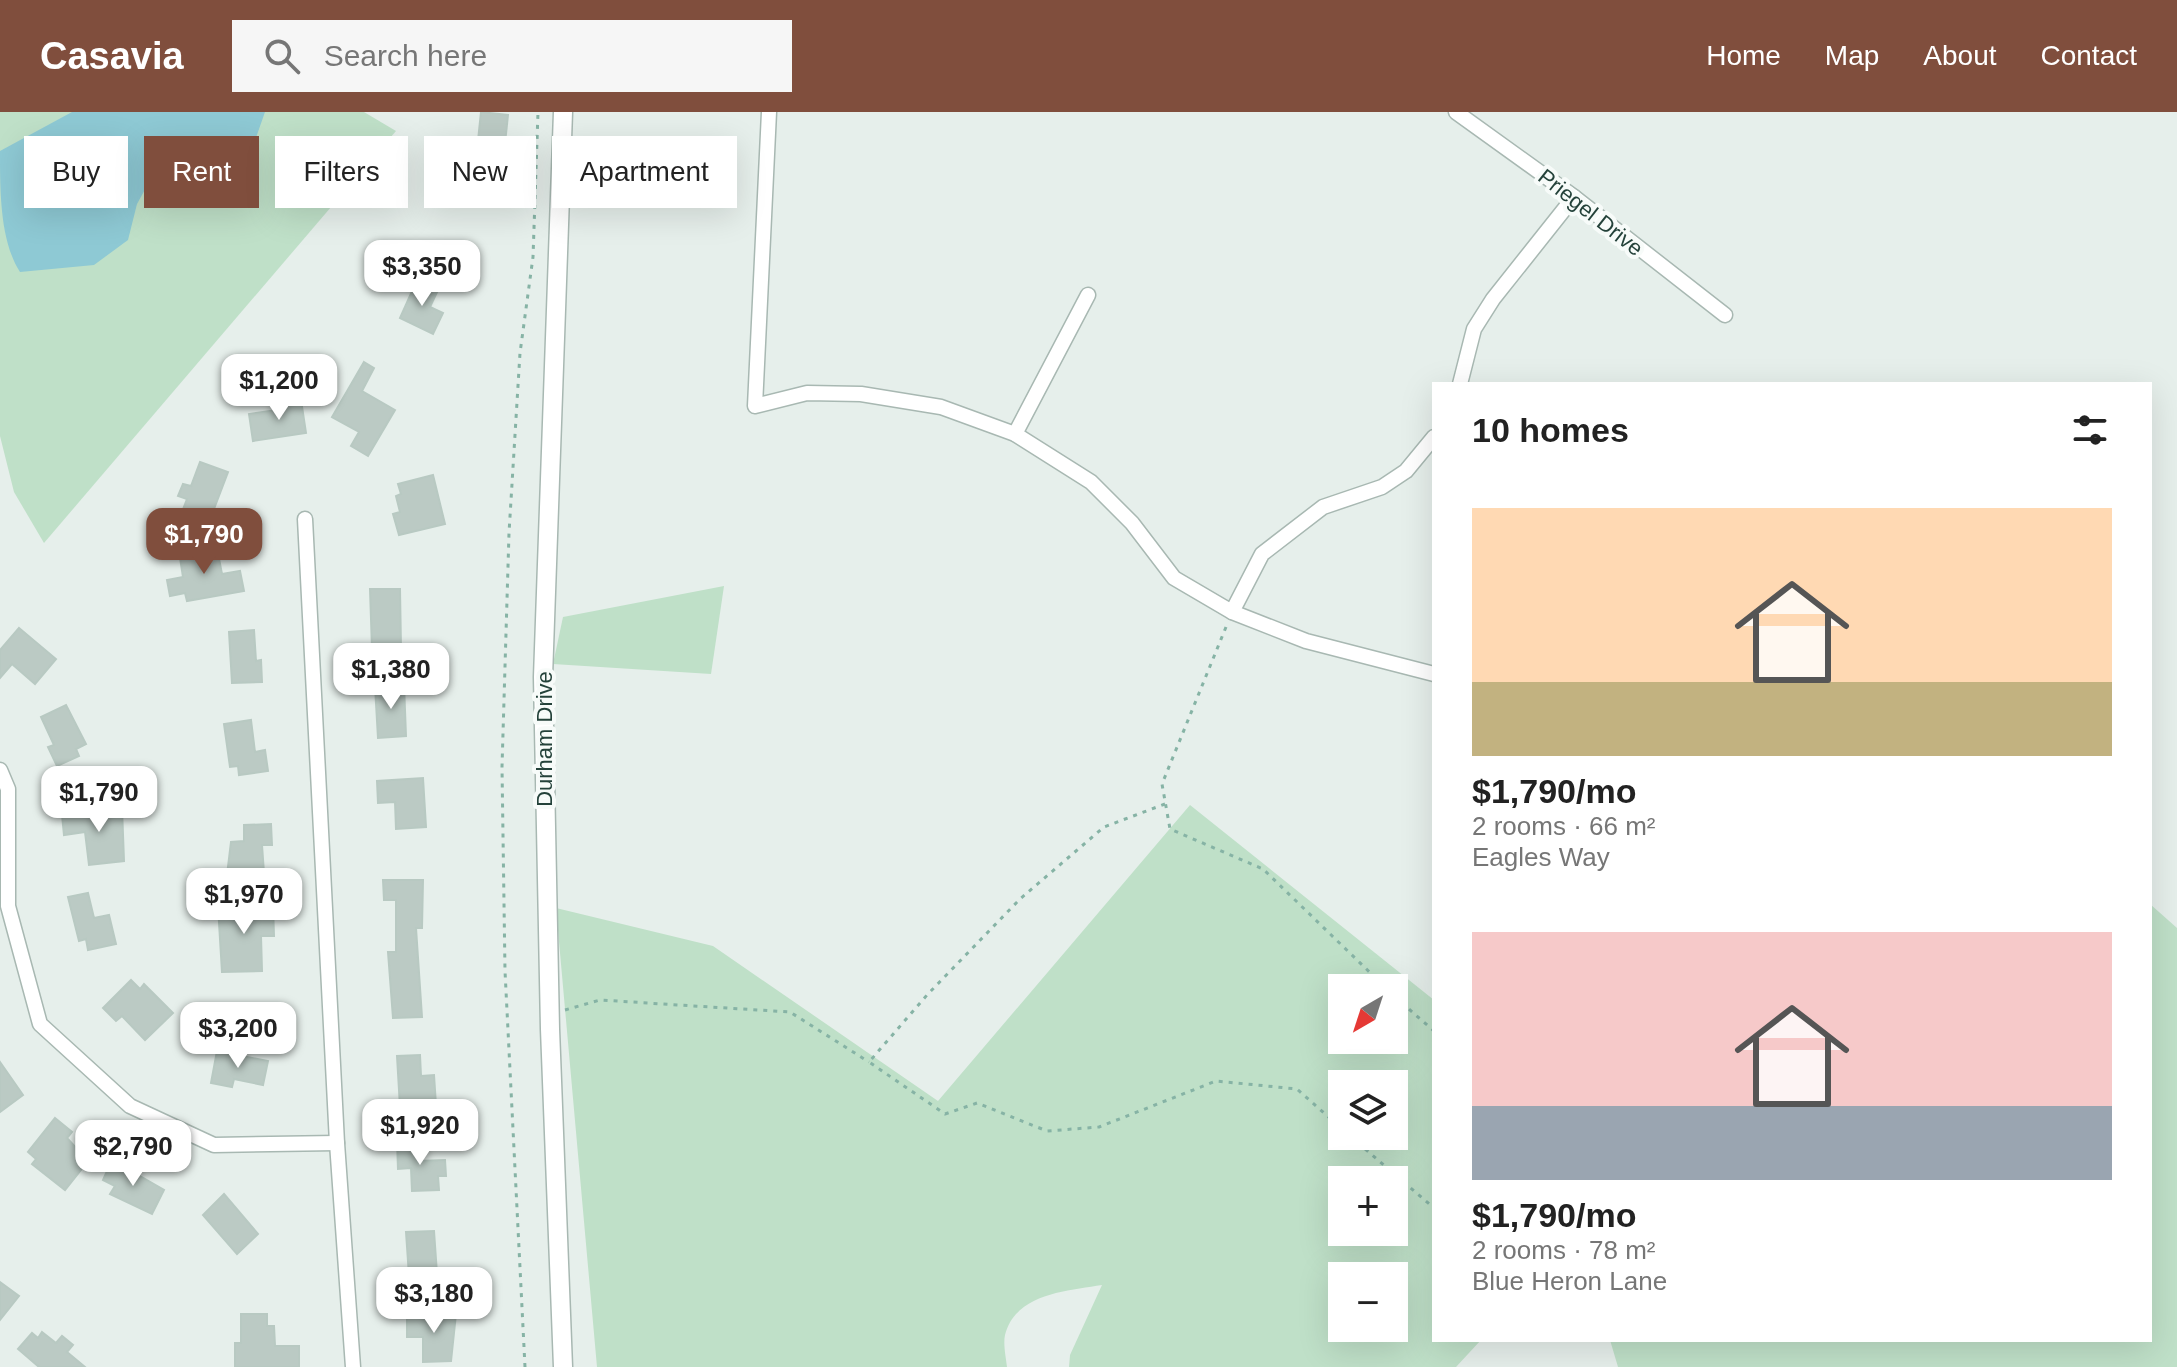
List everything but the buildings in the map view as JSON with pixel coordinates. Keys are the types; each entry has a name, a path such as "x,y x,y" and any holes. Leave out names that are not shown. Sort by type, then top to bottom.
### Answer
{"street":[{"name":"Durham Drive","path":"563,112 543,677 549,1008 563,1367"},
{"path":"769,112 755,406 807,393 861,394 941,407 1015,434 1091,482 1132,523 1174,578 1232,612 1306,641 1432,673"},
{"name":"Priegel Drive","path":"1456,112 1574,197 1725,315"},
{"path":"1461,382 1474,329 1493,299 1574,197"},
{"path":"1015,434 1088,295"},
{"path":"1232,612 1262,554 1323,507 1382,487 1406,471 1432,439"},
{"path":"305,519 337,1143 353,1367"},
{"path":"0,770 8,789 8,906 40,1024 130,1106 214,1145 337,1143"}],"path":[{"path":"525,1367 505,987 502,767 509,533 520,353 533,257 538,112"},
{"path":"1232,612 1162,784 1170,829 1263,869 1372,974"},
{"path":"869,1062 927,995 1020,899 1104,827 1165,804"},
{"path":"549,1008 571,1010 600,1000 790,1012 945,1114 977,1103 1047,1131 1099,1127 1216,1081 1297,1089 1328,1117"},
{"path":"1408,1008 1432,1029"},
{"path":"1366,1150 1432,1206"}],"green space":[{"path":"0,112 364,112 396,131 392,136 275,136 275,208 330,208 44,543 14,492 0,436"},
{"path":"724,586 711,674 553,664 563,617"},
{"path":"1190,805 1401,974 1328,974 1328,1054 1408,1054 1408,979 1432,998 1432,1342 1479,1342 1456,1367 1069,1367 1070,1355 1102,1285 1044,1296 1020,1310 1005,1335 1007,1367 597,1367 556,908 713,946 938,1101"},
{"path":"2152,906 2177,928 2177,1367 1618,1367 1611,1342 2152,1342"}],"water":[{"path":"72,112 265,112 257,136 144,136 144,191 137,204 128,240 94,265 20,272 13,260 5,231 0,151 24,138 24,208 128,208 128,136 28,136"}]}
